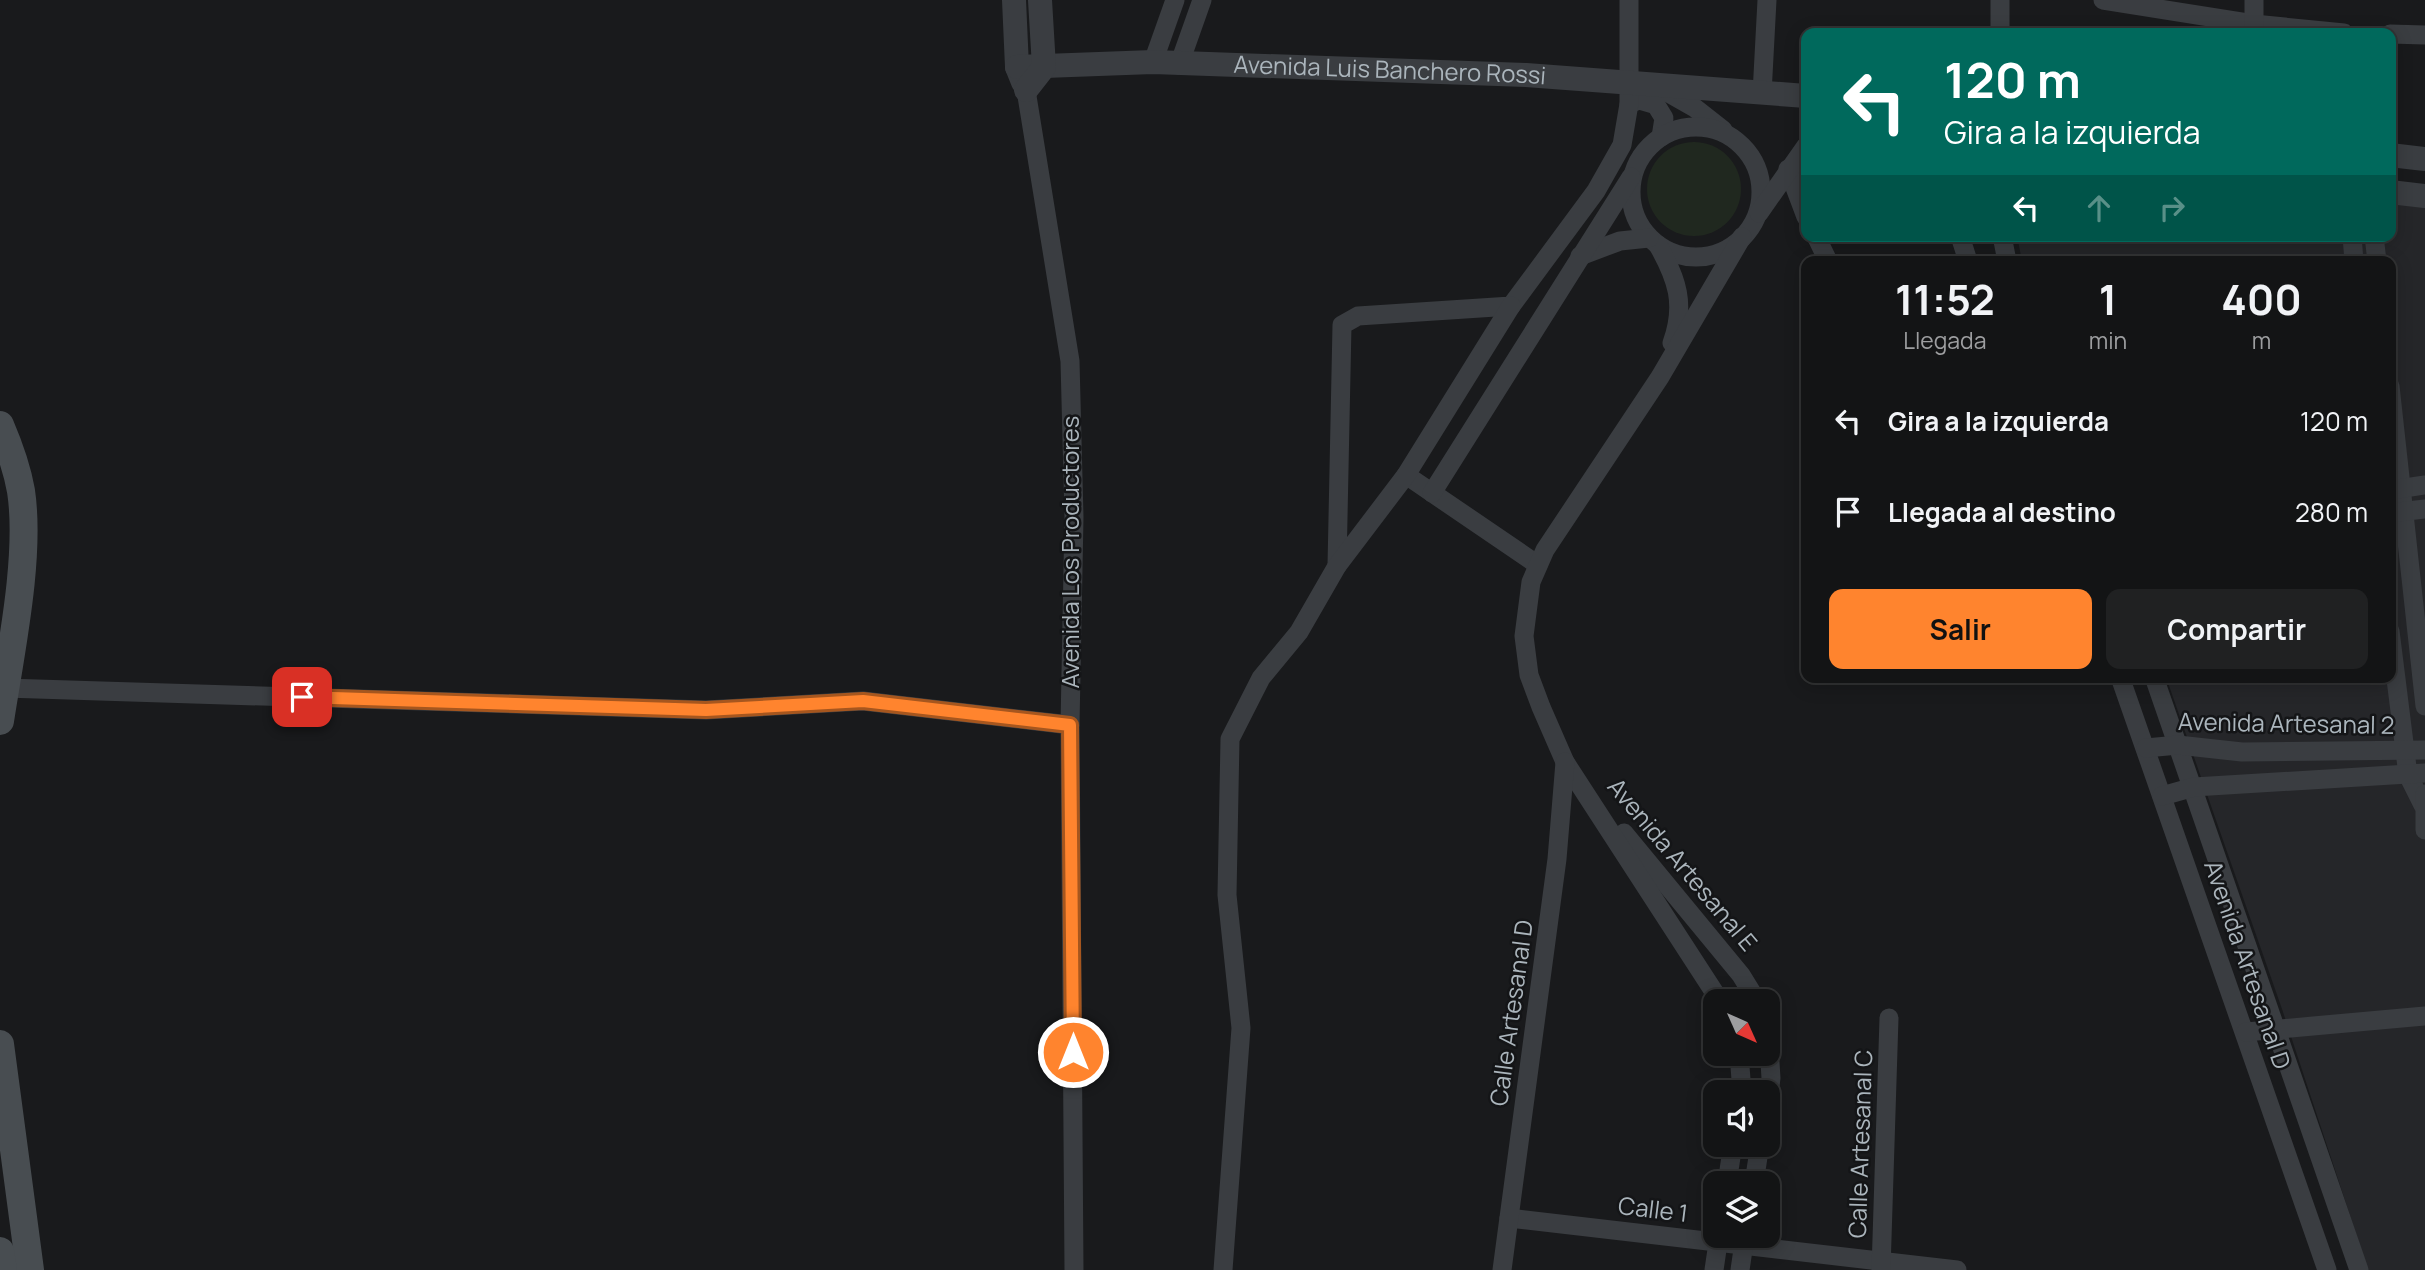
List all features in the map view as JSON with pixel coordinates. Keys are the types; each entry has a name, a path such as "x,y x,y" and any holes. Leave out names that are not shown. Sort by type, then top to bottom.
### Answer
{"main road":[{"path":"0,425 16,469 24,516 0,721"},
{"path":"0,1044 30,1270"},
{"path":"0,1251 3,1270"}],"street":[{"name":"Avenida Los Productores","path":"1014,0 1017,67 1026,90 1070,361 1074,517 1070,725 1074,1270"},
{"path":"1026,90 1044,67 1040,0"},
{"path":"1153,62 1175,0"},
{"path":"1179,65 1202,0"},
{"path":"1223,1270 1241,1028 1227,895 1230,739 1261,678 1299,632 1338,566 1406,475 1511,306 1596,191 1622,145 1628,94 1629,0"},
{"path":"1762,94 1767,0"},
{"path":"2000,0 2000,28"},
{"path":"2102,0 2249,28"},
{"path":"2254,0 2254,28"},
{"path":"2396,34 2425,35"},
{"name":"Avenida Luis Banchero Rossi","path":"1017,67 1153,62 1526,75 1628,94 1656,96 1736,92 1801,96"},
{"path":"1432,493 1580,256 1618,203 1645,152 1695,108 1736,92"},
{"name":"Avenida Luis Banchero Rossi","path":"1762,94 1801,107"},
{"path":"1656,96 1695,108 1745,150 1755,166 1760,184 1760,202 1754,220"},
{"path":"1656,96 1664,118 1664,135"},
{"path":"1664,135 1700,127 1731,138"},
{"path":"1660,377 1742,237 1801,152"},
{"path":"2396,156 2425,159"},
{"path":"1788,169 1801,205"},
{"path":"1635,170 1631,188 1632,206 1639,223 1675,277 1680,321 1660,377"},
{"path":"2396,193 2425,196"},
{"path":"1772,194 1801,211"},
{"path":"1580,256 1620,241 1654,242 1674,253 1692,257 1710,255 1727,248 1742,237"},
{"path":"1338,566 1342,325 1358,316 1511,306"},
{"name":"Avenida Artesanal E","path":"1660,377 1553,537 1538,565 1524,618 1525,656 1529,675 1565,762 1712,989"},
{"path":"1406,475 1538,565"},
{"path":"2425,485 2396,489 2397,513 2425,706"},
{"path":"2397,513 2425,509"},
{"path":"5,670 706,710 863,701 1070,725"},
{"path":"2396,679 2405,751 2424,800 2425,830"},
{"name":"Avenida Artesanal D","path":"2122,683 2327,1270"},
{"name":"Avenida Artesanal D","path":"2156,683 2359,1270"},
{"name":"Avenida Artesanal 2","path":"2146,748 2178,745 2242,751 2425,750"},
{"name":"Avenida Artesanal E","path":"1565,762 1741,975 1750,989"},
{"name":"Calle Artesanal D","path":"1502,1270 1558,859 1565,762"},
{"name":"Avenida Artesanal 2","path":"2162,796 2194,787 2416,774"},
{"path":"2246,1032 2425,1016"},
{"name":"Calle Artesanal C","path":"1882,1266 1889,1018"},
{"name":"Calle 1","path":"1509,1217 1703,1237"},
{"path":"1714,1270 1718,1248"},
{"path":"1740,1270 1743,1248"},
{"name":"Calle 1","path":"1780,1248 1882,1266 1957,1270"}],"shaded area":[{"path":"1694,142 1712,146 1727,156 1737,171 1741,189 1737,207 1727,222 1712,232 1694,236 1676,232 1661,222 1651,207 1647,189 1651,171 1661,156 1676,146"},
{"path":"2396,189 2425,192 2425,1270 2368,1270 2282,1009 2168,683 2396,683 2396,256 2021,256 2018,242 2396,242"}],"route":[{"path":"302,697 706,710 863,701 1070,725 1073,1052"}]}
